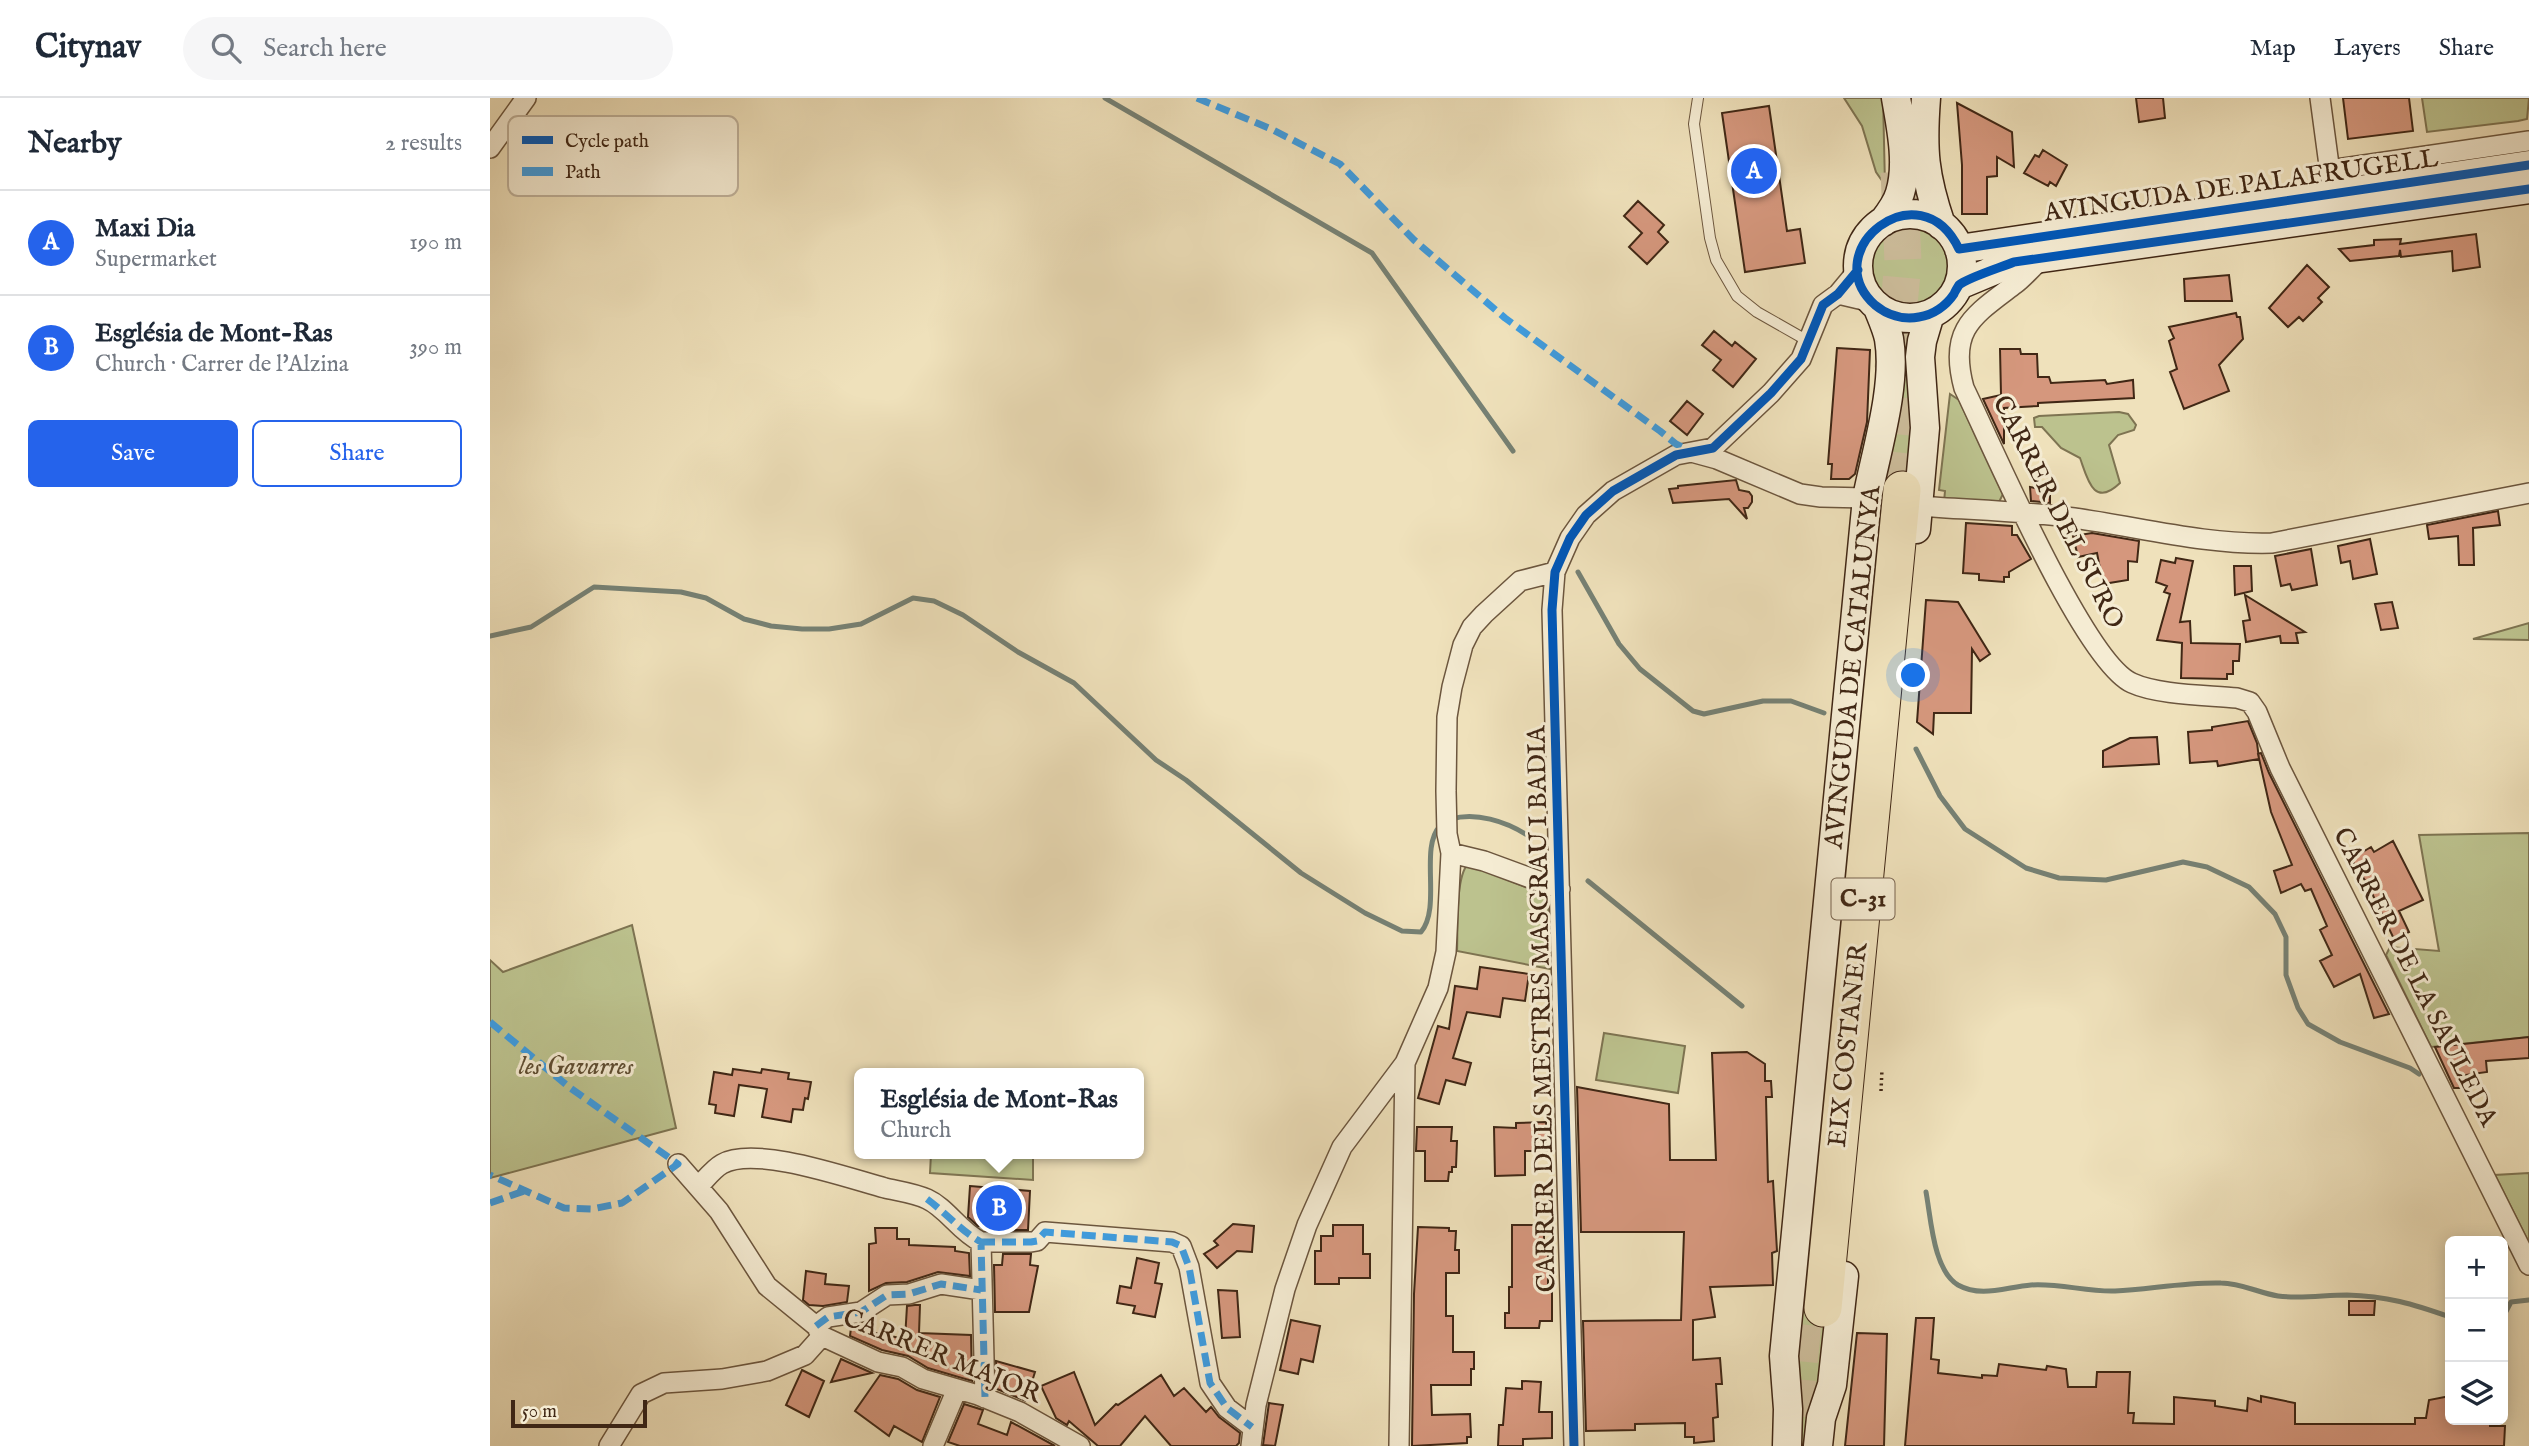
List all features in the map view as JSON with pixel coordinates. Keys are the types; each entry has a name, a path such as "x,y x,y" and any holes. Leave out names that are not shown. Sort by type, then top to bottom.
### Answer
{"highway":[{"name":"EIX COSTANER","path":"1814,1305 1892,498"}],"main road":[{"path":"1883,222 1908,214 1926,217 1952,235 1959,248 1962,267 1959,285 1944,306 1919,317 1898,317 1875,305 1862,287 1858,270 1861,248 1897,202 1903,181 1901,126 1896,98"},
{"path":"1926,98 1923,132 1925,170 1941,225"},
{"name":"AVINGUDA DE PALAFRUGELL","path":"1959,248 2331,182 2529,165"},
{"name":"AVINGUDA DE PALAFRUGELL","path":"1959,285 2014,262 2529,189"},
{"name":"AVINGUDA DE CATALUNYA","path":"1818,1446 1837,1350 1892,498 1882,430 1889,373 1889,338 1875,305"},
{"name":"AVINGUDA DE CATALUNYA","path":"1787,1446 1788,1409 1784,1356 1892,498 1925,428 1920,357 1930,314"}],"street":[{"path":"513,116 526,98"},
{"path":"2320,98 2331,182"},
{"path":"490,148 508,123"},
{"name":"AVINGUDA DE PALAFRUGELL","path":"2331,182 2529,141"},
{"name":"CARRER DEL SURO","path":"2044,258 2020,280 1984,306 1964,328 1960,366 1964,388 2076,615 2114,671 2130,682 2148,689 2237,698 2250,702 2257,712"},
{"path":"1252,1437 1285,1289 1307,1224 1342,1147 1405,1063 1438,988 1446,952 1449,843 1446,811 1447,717 1463,645 1472,627 1520,581 1555,572 1577,526 1613,491 1676,455 1713,447 1771,393 1801,359 1823,305 1838,294 1858,270"},
{"path":"1838,294 1875,305"},
{"path":"1692,452 1717,459 1800,494 1821,498 1892,498 2073,518 2240,543 2272,543 2529,493"},
{"name":"CARRER DELS MESTRES MASGRAU I BADIA","path":"1555,572 1552,610 1574,1446"},
{"name":"CARRER DE LA SAULEDA","path":"2257,712 2280,768 2529,1265"},
{"path":"1449,843 1483,861 1560,889"},
{"path":"1399,1446 1405,1063"},
{"path":"1380,1096 1404,1112"},
{"path":"698,1187 722,1164 759,1158 789,1163 927,1199 948,1215 966,1234 981,1242 1031,1242 1045,1232 1172,1242 1181,1247 1189,1267 1210,1383 1252,1437"},
{"name":"CARRER MAJOR","path":"678,1164 719,1211 768,1286 819,1331 878,1362 902,1367 923,1379 1020,1412 1080,1446"},
{"path":"981,1242 985,1398"},
{"path":"819,1331 828,1317 861,1312 887,1295 909,1294 941,1284 981,1290"},
{"name":"CARRER MAJOR","path":"609,1446 641,1394 664,1383 722,1379 767,1371 805,1355 819,1331"},
{"path":"933,1446 957,1389"}],"lane":[{"path":"1698,98 1694,124 1710,239 1716,260 1737,296 1757,312 1808,341"}],"path":[{"path":"1881,1091 1882,1069"}],"green space":[{"path":"1844,98 1883,98 1885,185 1876,172 1862,126"},
{"path":"2422,98 2529,98 2527,119 2427,132"},
{"path":"1903,224 1919,224 1935,231 1946,242 1953,258 1950,282 1941,296 1919,308 1903,308 1887,301 1876,290 1869,274 1869,258 1876,242 1887,231"},
{"path":"1901,347 1913,348 1910,492 1875,489"},
{"path":"1950,394 1959,400 2003,494 1999,502 1944,502 1945,491 1939,490"},
{"path":"2119,412 2128,414 2136,425 2134,430 2118,435 2109,445 2120,483 2103,493 2092,487 2080,458 2061,448 2042,427 2035,427 2034,418 2039,416"},
{"path":"2529,623 2529,640 2473,639"},
{"path":"2529,833 2529,1037 2431,1047 2386,955 2390,947 2439,951 2419,835"},
{"path":"1468,864 1543,894 1548,899 1550,969 1457,951 1459,892"},
{"name":"les Gavarres","path":"632,925 676,1128 490,1178 490,960 503,972"},
{"path":"1604,1033 1685,1046 1678,1093 1596,1080"},
{"path":"931,1159 1033,1159 1033,1180 930,1173"},
{"path":"2529,1173 2529,1243 2495,1175"},
{"path":"1797,1304 1831,1306 1808,1446 1796,1446"}],"building":[{"path":"2136,98 2163,98 2165,118 2139,122"},
{"path":"2343,98 2409,98 2413,131 2348,139"},
{"path":"1957,103 2012,132 2014,167 1997,157 1997,176 1987,177 1987,214 1962,214 1962,165"},
{"path":"1769,106 1787,231 1800,229 1805,263 1745,272 1722,113"},
{"path":"2043,150 2067,165 2056,186 2050,182 2048,186 2024,173 2035,155 2039,157"},
{"path":"1638,201 1664,225 1658,232 1668,242 1647,264 1629,247 1642,233 1624,216"},
{"path":"2476,234 2480,267 2453,271 2452,251 2401,257 2400,250 2399,256 2350,261 2339,249 2374,245 2374,240 2401,239 2400,244"},
{"path":"2307,265 2329,287 2318,298 2322,302 2303,321 2299,317 2288,327 2269,308"},
{"path":"2229,275 2232,301 2185,301 2184,279"},
{"path":"2236,313 2237,317 2240,317 2243,339 2219,365 2229,391 2184,409 2170,372 2177,369 2169,341 2174,338 2169,327"},
{"path":"1714,331 1732,346 1735,342 1756,359 1733,387 1713,370 1721,360 1702,345"},
{"path":"1837,348 1870,350 1867,422 1855,474 1849,479 1831,479 1832,464 1828,464"},
{"path":"2000,349 2020,349 2021,354 2037,354 2038,377 2049,377 2051,383 2105,380 2107,384 2133,380 2134,398 2038,403 2038,406 2004,408 2004,444 1983,399 2001,395"},
{"path":"1687,401 1703,414 1687,435 1670,421"},
{"path":"1736,480 1739,490 1749,492 1752,496 1748,508 1744,508 1747,519 1729,499 1673,503 1669,489 1678,486"},
{"path":"2030,487 2050,491 2050,503 2031,501"},
{"path":"2498,511 2500,525 2473,528 2474,565 2459,565 2458,536 2429,539 2427,525"},
{"path":"1966,523 2012,526 2012,535 2017,535 2031,559 2009,572 2009,577 2004,577 2004,582 1979,580 1979,574 1963,573"},
{"path":"2092,533 2139,541 2137,562 2128,561 2128,580 2103,584 2097,553 2078,557 2073,536"},
{"path":"2370,539 2377,574 2353,579 2350,561 2341,563 2338,546"},
{"path":"2311,549 2317,585 2292,590 2290,584 2281,586 2275,556"},
{"path":"2176,558 2193,561 2180,622 2190,621 2191,643 2240,644 2239,661 2233,661 2233,674 2227,674 2227,679 2181,678 2182,643 2157,640 2170,594 2164,592 2167,586 2156,582 2161,560 2175,563"},
{"path":"2234,566 2251,566 2252,591 2235,595"},
{"path":"2245,595 2305,632 2296,633 2298,643 2281,643 2280,636 2246,642 2243,621 2250,620"},
{"path":"1926,600 1958,602 1990,654 1980,661 1972,649 1971,713 1934,713 1933,734 1917,722"},
{"path":"2392,602 2398,628 2381,630 2375,604"},
{"path":"2248,721 2257,743 2259,759 2218,766 2217,761 2190,763 2188,732 2212,730 2212,727"},
{"path":"2157,737 2159,764 2103,767 2103,751 2130,738"},
{"path":"2261,753 2389,1014 2374,1018 2360,974 2334,987 2320,961 2332,955 2320,930 2327,926 2311,889 2305,891 2301,884 2281,893 2274,871 2292,865 2271,812 2258,754"},
{"path":"2393,841 2423,900 2399,911 2409,932 2394,939 2368,885 2351,859 2371,847 2374,852"},
{"path":"1480,967 1529,974 1525,1001 1503,998 1500,1017 1467,1012 1453,1058 1471,1063 1465,1085 1446,1080 1439,1104 1418,1098 1438,1026 1449,1029 1455,986 1477,989"},
{"path":"2529,1037 2529,1058 2486,1061 2487,1072 2465,1075 2465,1088 2454,1088 2435,1047"},
{"path":"1747,1052 1765,1064 1765,1081 1771,1081 1772,1097 1766,1097 1768,1182 1773,1181 1777,1251 1772,1253 1773,1285 1710,1287 1715,1317 1693,1320 1693,1360 1720,1358 1722,1384 1716,1384 1718,1417 1713,1418 1714,1441 1694,1443 1694,1437 1685,1437 1685,1423 1635,1424 1635,1430 1586,1431 1583,1321 1681,1320 1684,1232 1581,1232 1577,1087 1669,1104 1670,1160 1716,1160 1712,1053"},
{"path":"733,1069 789,1073 788,1079 811,1082 803,1110 793,1109 791,1122 762,1117 767,1089 739,1085 734,1116 715,1113 716,1105 709,1104 714,1072 732,1075"},
{"path":"1546,1122 1547,1151 1525,1151 1525,1175 1495,1176 1494,1127 1516,1128 1516,1123"},
{"path":"1417,1127 1452,1127 1451,1141 1457,1141 1456,1167 1452,1167 1452,1172 1449,1172 1448,1181 1425,1181 1425,1151 1416,1151"},
{"path":"970,1186 1030,1191 1028,1230 978,1226 968,1217"},
{"path":"1233,1224 1254,1226 1252,1252 1237,1251 1217,1268 1204,1254 1218,1245 1214,1241"},
{"path":"1333,1225 1363,1225 1363,1254 1370,1254 1370,1278 1339,1278 1339,1284 1315,1284 1315,1251 1321,1251 1321,1236 1333,1236"},
{"path":"1512,1225 1544,1225 1544,1244 1548,1244 1548,1289 1552,1289 1552,1321 1540,1321 1539,1328 1505,1328 1505,1313 1509,1313 1509,1287 1512,1287"},
{"path":"1418,1227 1449,1228 1449,1231 1456,1231 1455,1250 1459,1250 1459,1273 1446,1273 1446,1316 1453,1316 1453,1352 1474,1352 1474,1369 1471,1369 1471,1385 1431,1385 1432,1415 1470,1414 1471,1437 1467,1437 1467,1443 1412,1446 1414,1294"},
{"path":"875,1228 897,1228 897,1239 909,1239 909,1245 955,1247 955,1251 969,1253 970,1276 938,1272 907,1282 886,1283 869,1291 869,1244 876,1243"},
{"path":"1003,1254 1031,1254 1030,1265 1038,1266 1029,1312 995,1312 994,1265 1002,1265"},
{"path":"1137,1258 1159,1263 1155,1283 1162,1284 1155,1317 1133,1313 1135,1306 1117,1303 1120,1286 1131,1288"},
{"path":"806,1271 826,1274 825,1284 849,1286 847,1302 809,1305 803,1300"},
{"path":"1218,1290 1237,1291 1240,1337 1222,1338"},
{"path":"2349,1301 2375,1301 2374,1315 2349,1315"},
{"path":"920,1305 919,1333 971,1335 972,1381 928,1368 908,1356 882,1350 850,1336 851,1328 905,1339 907,1306"},
{"path":"1916,1318 1934,1318 1931,1359 1939,1360 1938,1373 1982,1378 1982,1375 1997,1376 1999,1364 2046,1370 2047,1366 2066,1369 2068,1387 2096,1387 2097,1372 2130,1372 2128,1413 2134,1413 2133,1423 2174,1424 2174,1397 2215,1401 2215,1406 2247,1411 2248,1398 2261,1402 2261,1396 2295,1403 2295,1424 2415,1424 2415,1418 2426,1418 2429,1400 2445,1397 2445,1425 2505,1426 2504,1446 1905,1446"},
{"path":"1291,1320 1320,1326 1313,1362 1301,1359 1298,1374 1280,1370"},
{"path":"1857,1333 1887,1334 1884,1446 1845,1446"},
{"path":"841,1359 872,1373 831,1382"},
{"path":"996,1361 1035,1372 1026,1401 997,1389"},
{"path":"802,1370 824,1381 809,1417 786,1405"},
{"path":"1074,1372 1095,1425 1116,1404 1161,1375 1174,1396 1184,1388 1206,1412 1211,1407 1219,1417 1240,1433 1239,1443 1236,1446 1171,1446 1145,1416 1120,1446 1098,1446 1069,1421 1067,1425 1056,1418 1041,1386"},
{"path":"880,1375 898,1379 917,1390 940,1397 922,1442 894,1426 889,1436 855,1411"},
{"path":"1522,1381 1541,1382 1539,1412 1552,1412 1552,1438 1523,1439 1523,1446 1498,1446 1506,1388 1522,1389"},
{"path":"1269,1403 1283,1405 1275,1446 1263,1445"},
{"path":"964,1404 983,1410 978,1424 1007,1435 1011,1422 1055,1446 960,1446 948,1442"}],"waterway":[{"path":"1105,98 1372,253 1513,451"},
{"path":"1578,572 1619,644 1640,669 1693,711 1704,714 1763,701 1791,701 1824,713"},
{"path":"490,636 531,627 594,587 681,592 706,598 744,619 771,626 802,629 829,629 861,624 913,598 934,601 963,615 1018,652 1074,683 1156,760 1186,780 1301,873 1365,913 1402,931 1421,932 1427,921 1431,893 1431,848 1440,826"},
{"path":"1916,749 1940,796 1965,829 2026,868 2059,878 2106,880 2183,862 2207,867 2249,887 2275,914 2286,937 2286,975 2298,1008 2308,1024 2340,1042 2410,1068 2419,1074"},
{"path":"1451,819 1490,819 1527,835"},
{"path":"1588,881 1742,1006"},
{"path":"1926,1192 1934,1243 1943,1268 1950,1278 1967,1289 1994,1291 2042,1285 2115,1291 2221,1283 2286,1297 2375,1297 2445,1315"},
{"path":"2508,1308 2511,1302 2529,1300"}],"tunnel":[{"path":"1893,369 1903,262 1899,172"},
{"path":"1902,490 1915,359"},
{"path":"1794,1416 1805,1302"}],"marked path":[{"path":"1197,98 1271,129 1340,164 1414,240 1505,318 1676,444 1691,451"},
{"path":"490,1022 569,1087 678,1164 622,1203 592,1209 564,1208 490,1175"},
{"path":"490,1203 524,1191"},
{"path":"927,1199 981,1242 985,1398"},
{"path":"981,1242 1031,1242 1037,1241 1045,1232 1172,1242 1181,1246 1189,1267 1210,1383 1227,1408 1252,1427"},
{"path":"816,1326 828,1317 861,1312 887,1295 909,1294 941,1284 981,1290"}],"cycle path":[{"path":"2529,165 1959,249 1942,226 1921,216 1899,216 1880,226 1865,242 1857,262 1860,284 1875,305 1896,316 1913,318 1929,314 1943,306 1963,282 2014,262 2529,189"},
{"path":"1574,1446 1552,610 1555,572 1570,538 1586,515 1613,491 1676,455 1713,448 1771,393 1801,359 1823,305 1838,294 1858,270"}],"place":[{"name":"Maxi Dia","path":"1754,171"},
{"name":"Església de Mont-Ras","path":"999,1208"}]}
